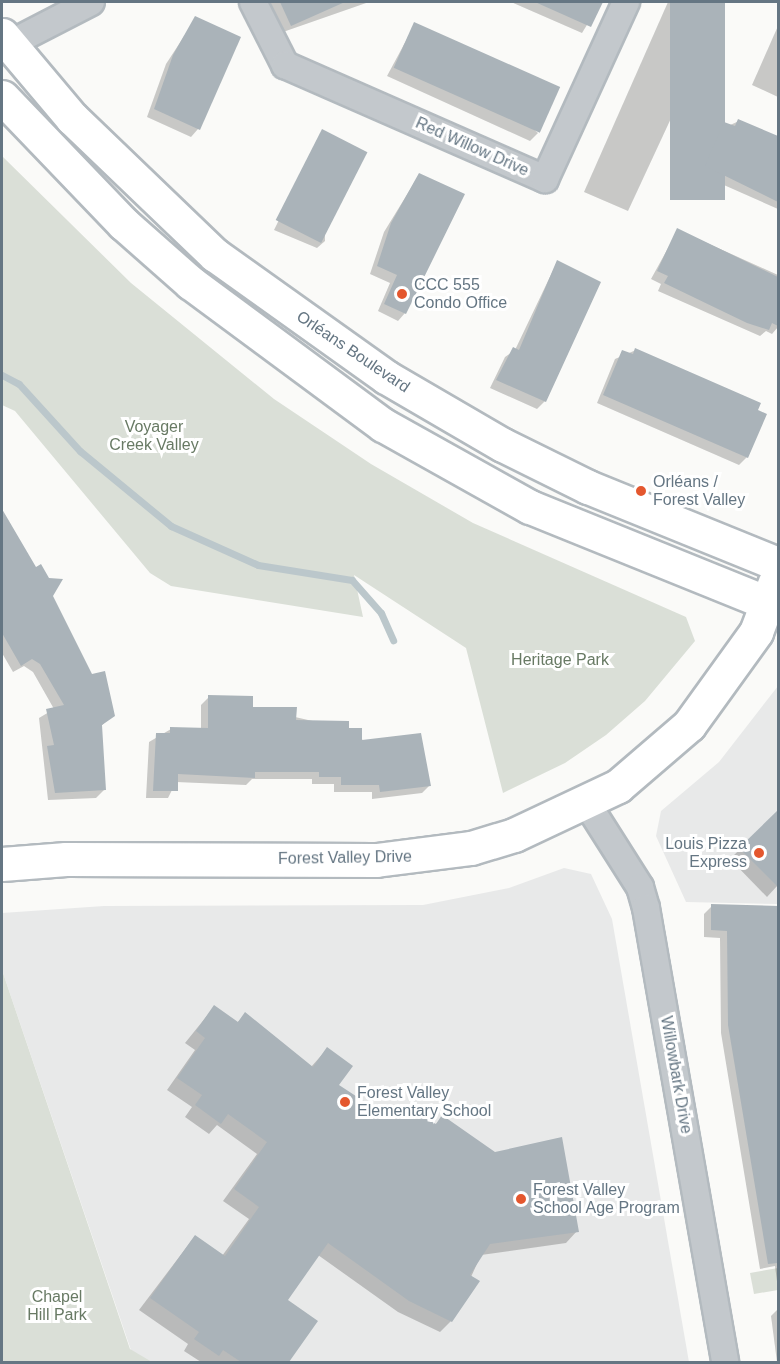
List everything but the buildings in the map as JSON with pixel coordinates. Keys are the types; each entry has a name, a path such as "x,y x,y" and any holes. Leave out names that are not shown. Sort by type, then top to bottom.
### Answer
{"main road":[{"name":"Orléans Boulevard","path":"4,42 72,118 215,255 386,377 503,445 588,487 778,564"},
{"path":"2,97 109,208 191,284 383,425 530,507 773,606"},
{"name":"Forest Valley Drive","path":"2,864 428,855 514,835 618,786 689,724 773,606 778,571"}],"street":[{"path":"4,42 91,2"},
{"name":"Red Willow Drive","path":"253,2 285,65 545,179 626,2"},
{"name":"Willowbark Drive","path":"586,802 640,888 646,908 725,1362"}],"shaded area":[{"path":"778,686 778,904 686,902 656,836 661,811 719,762"},
{"name":"Forest Valley Elementary School","path":"564,868 591,874 612,919 689,1362 135,1362 2,970 2,913 104,906 423,905 509,888"}],"green space":[{"name":"Heritage Park","path":"2,156 131,283 274,399 371,464 473,523 686,617 695,641 645,701 606,735 565,763 503,793 466,648 354,575 363,617 171,586 150,573 15,411 2,405"},
{"name":"Chapel Hill Park","path":"2,970 130,1349 152,1362 2,1362"},
{"path":"778,1268 778,1290 754,1294 750,1273"}],"waterway":[{"path":"2,375 19,384 80,451 171,526 258,565 352,580 381,613 393,640"}],"place":[{"name":"CCC 555 Condo Office","path":"402,294"},
{"name":"Orléans / Forest Valley","path":"641,491"},
{"name":"Louis Pizza Express","path":"759,853"},
{"name":"Forest Valley Elementary School","path":"345,1102"},
{"name":"Forest Valley School Age Program","path":"521,1199"}],"park label":[{"name":"Voyager Creek Valley","path":"154,436"}]}
